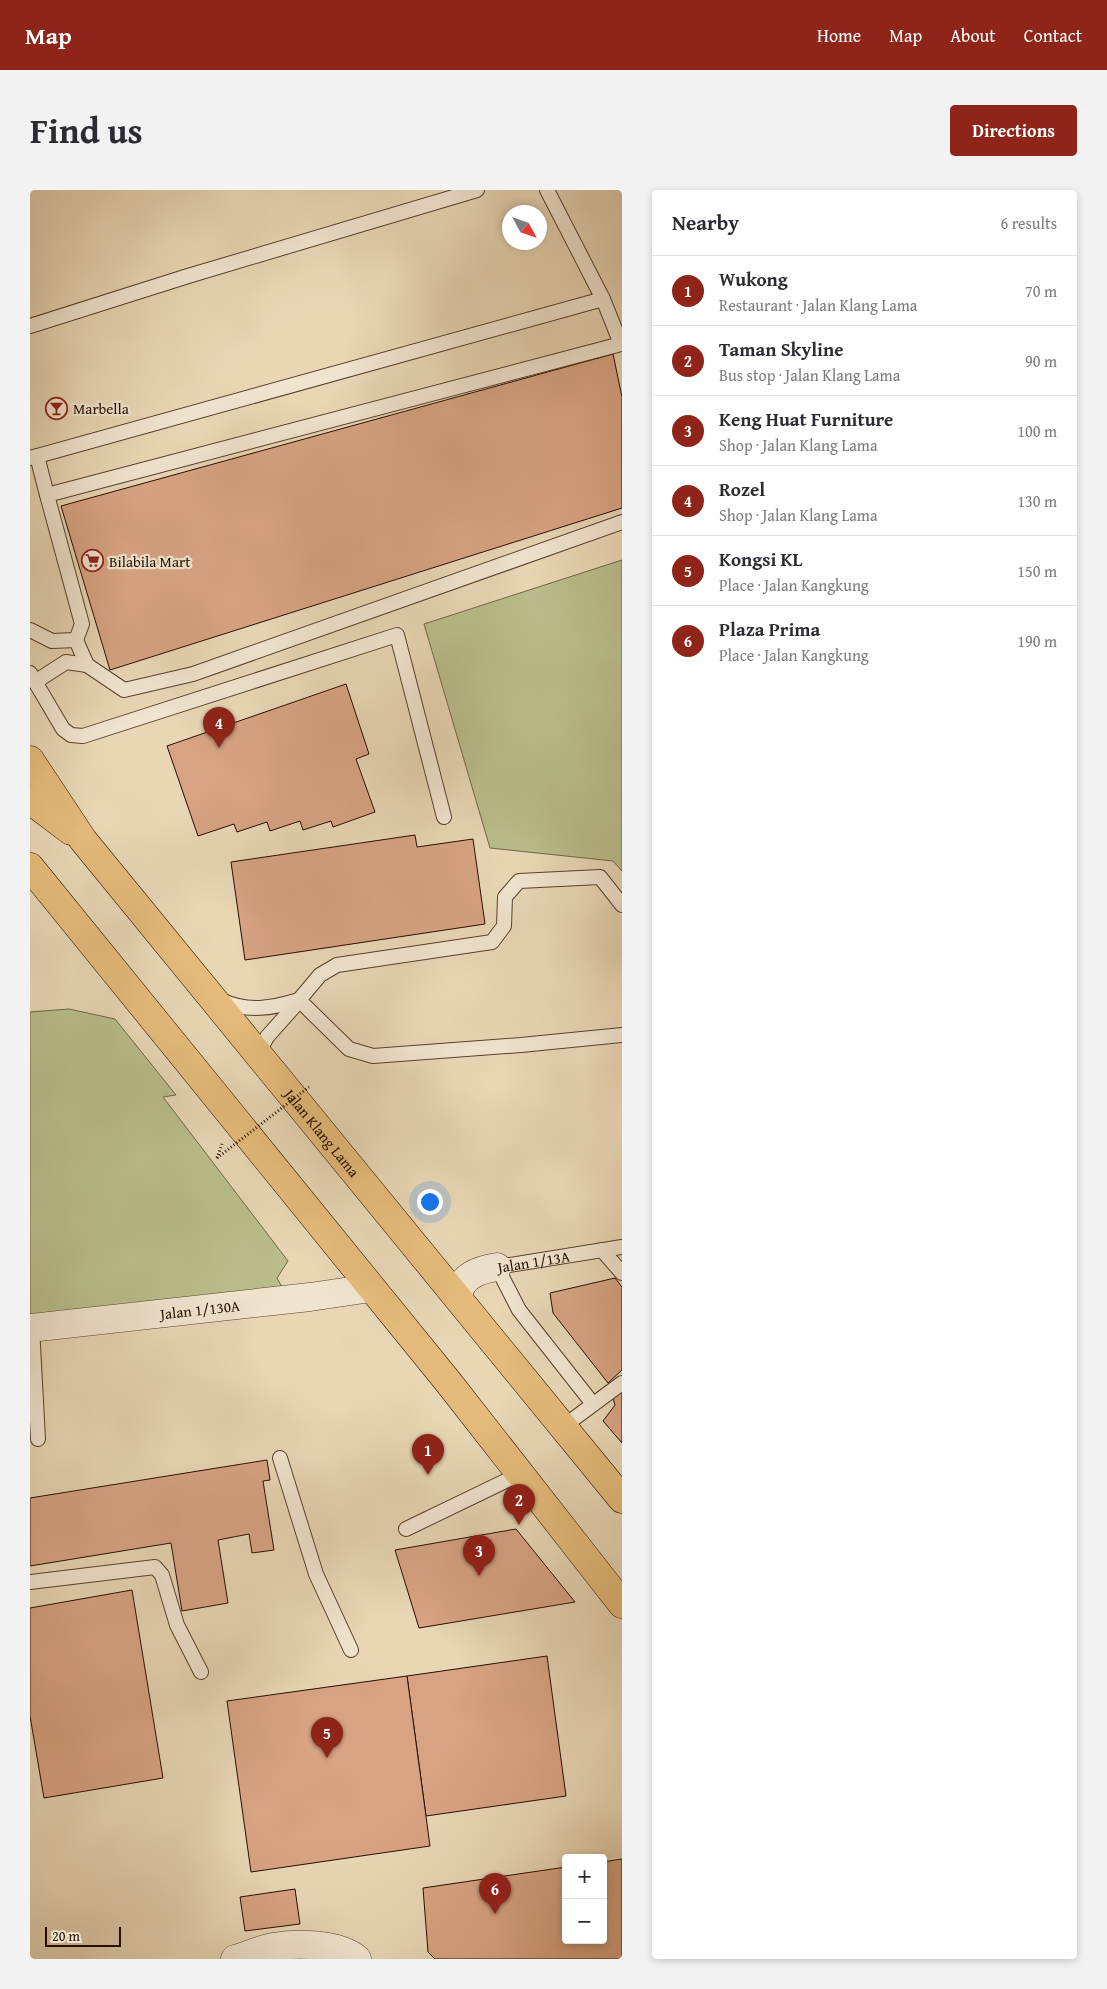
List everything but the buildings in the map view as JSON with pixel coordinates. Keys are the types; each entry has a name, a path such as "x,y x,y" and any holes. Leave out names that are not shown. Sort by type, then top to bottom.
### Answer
{"main road":[{"name":"Jalan Klang Lama","path":"30,760 83,840 458,1296 622,1499"},
{"path":"30,800 83,840"},
{"path":"35,880 371,1288 622,1604"}],"street":[{"name":"Jalan 1/13A","path":"458,1296 462,1283 469,1276 478,1271 497,1267"},
{"name":"Jalan 1/130A","path":"31,1328 310,1297 371,1288"},
{"path":"235,1959 274,1947 318,1945 338,1949 357,1959"}],"lane":[{"path":"30,326 197,273 477,190"},
{"path":"47,496 622,345 604,299 547,190"},
{"path":"87,665 76,640 82,624 47,496 34,456 604,299"},
{"path":"444,818 397,635 83,736 70,735 63,729 33,678 66,662 87,665 124,690 193,674 622,522"},
{"path":"30,630 52,641 76,640"},
{"path":"265,1061 258,1053 263,1045 320,975 337,965 492,942 504,926 505,897 519,881 600,877 622,905"},
{"path":"210,994 234,1006 262,1008 299,1000"},
{"path":"299,1000 349,1049 373,1056 622,1035"},
{"name":"Jalan 1/13A","path":"497,1267 622,1247"},
{"path":"602,1250 622,1273"},
{"path":"497,1267 518,1310 593,1404"},
{"path":"31,1328 38,1439"},
{"path":"564,1426 622,1383"},
{"path":"280,1458 316,1574 351,1650"},
{"path":"406,1529 520,1474"},
{"path":"30,1582 155,1568 162,1575 177,1625 201,1672"}],"path":[{"path":"217,1158 309,1087"}],"green space":[{"path":"622,560 622,871 613,861 490,848 424,624"},
{"path":"69,1009 115,1019 176,1095 163,1097 288,1261 277,1278 282,1287 30,1318 30,1012"}],"place":[{"name":"Marbella","path":"57,408"},
{"name":"Bilabila Mart","path":"93,561"},
{"name":"Rozel","path":"219,748"},
{"name":"Wukong","path":"428,1475"},
{"name":"Taman Skyline","path":"519,1525"},
{"name":"Keng Huat Furniture","path":"479,1576"},
{"name":"Kongsi KL","path":"327,1758"},
{"name":"Plaza Prima","path":"495,1914"}]}
